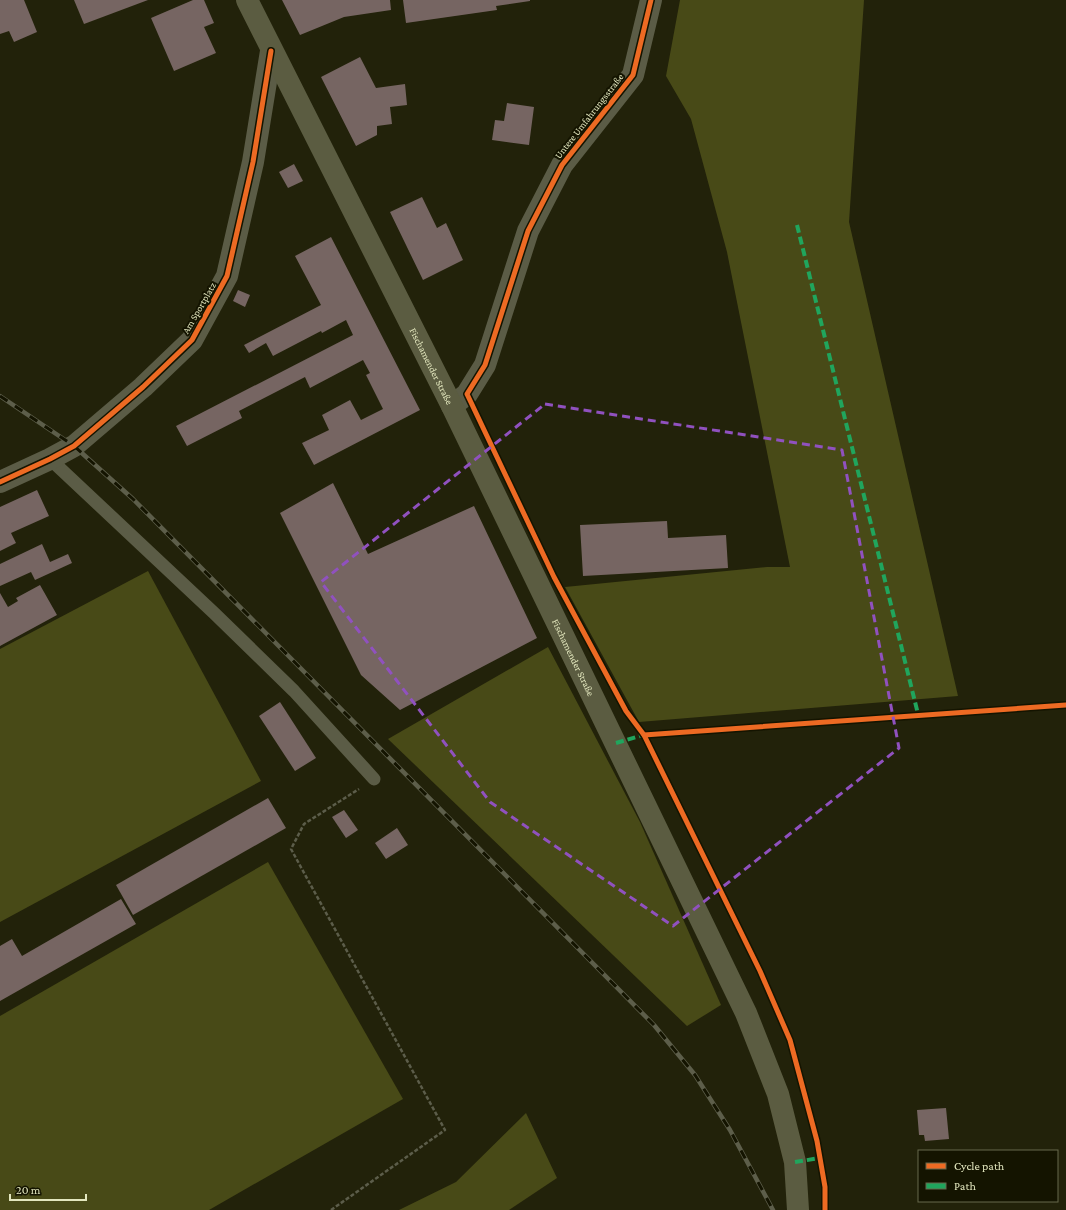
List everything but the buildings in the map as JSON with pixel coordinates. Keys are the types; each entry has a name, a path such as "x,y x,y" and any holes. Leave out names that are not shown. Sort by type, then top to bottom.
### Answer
{"main road":[{"name":"Fischamender Straße","path":"247,0 452,406 746,1014 778,1094 793,1156 798,1210"}],"street":[{"name":"Untere Umfahrungsstraße","path":"452,406 466,394 485,365 528,231 562,165 632,75 651,0"},
{"name":"Am Sportplatz","path":"0,482 74,446 143,387 192,340 227,276 253,162 272,51"}],"lane":[{"path":"50,459 214,613 288,686 374,779"}],"path":[{"path":"330,1210 445,1130 290,849 304,824 374,779"}],"highlighted area":[{"path":"545,404 842,450 899,748 673,926 490,802 321,582"}],"shaded area":[{"path":"680,0 864,0 849,222 958,696 639,722 565,587 767,567 790,567 727,252 691,119 666,76"},
{"path":"148,571 261,781 0,922 0,649"},
{"path":"548,647 640,822 721,1005 687,1026 388,739"},
{"path":"268,862 403,1099 209,1210 0,1210 0,1016"},
{"path":"526,1113 557,1178 509,1210 399,1210 456,1182"}],"railway":[{"path":"0,396 74,446 133,499 654,1025 695,1075 730,1130 773,1210"}],"marked path":[{"path":"797,225 918,714"},
{"path":"616,743 647,734"},
{"path":"795,1162 820,1158"}],"cycle path":[{"path":"651,0 633,75 562,165 528,231 485,365 467,394 554,577 626,711 644,735 760,971 790,1040 817,1141 825,1187 825,1210"},
{"path":"0,482 74,446 143,387 192,340 227,276 253,162 271,51"},
{"path":"644,735 1066,705"}]}
